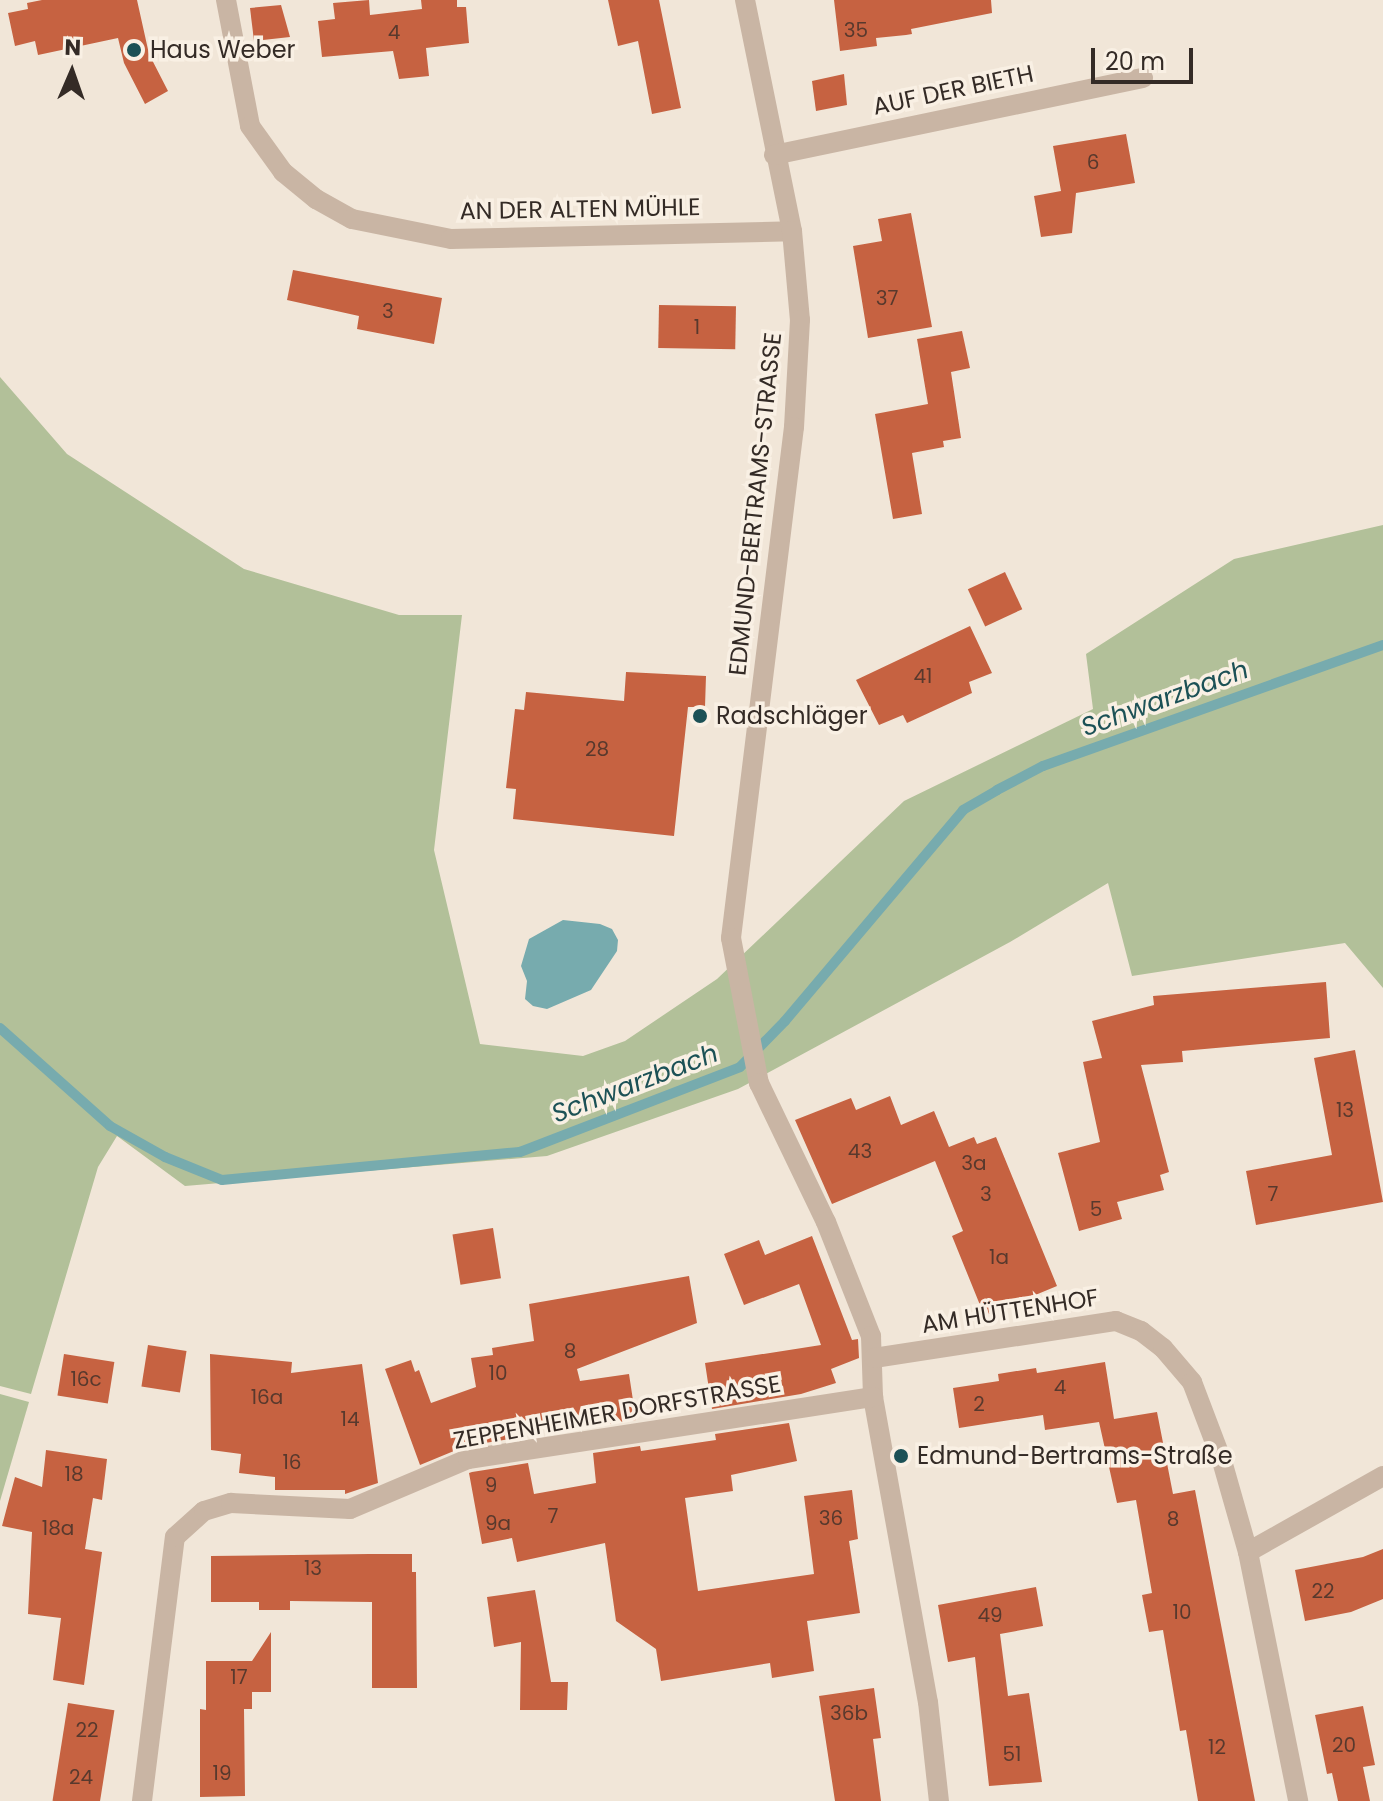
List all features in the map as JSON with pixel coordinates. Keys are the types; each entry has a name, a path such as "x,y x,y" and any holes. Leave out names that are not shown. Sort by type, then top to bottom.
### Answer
{"street":[{"name":"AN DER ALTEN MÜHLE","path":"226,0 250,126 283,172 316,199 352,219 451,239 792,231"},
{"name":"EDMUND-BERTRAMS-STRASSE","path":"745,0 774,155 792,231 800,320 794,427 731,938 743,1016 759,1083 826,1222 871,1336 873,1397 928,1702 939,1801"},
{"name":"AUF DER BIETH","path":"774,155 1143,78"},
{"name":"AM HÜTTENHOF","path":"874,1358 1116,1321 1141,1331 1192,1382 1222,1461 1248,1552 1298,1801"},
{"name":"ZEPPENHEIMER DORFSTRASSE","path":"142,1801 175,1537 204,1511 231,1503 350,1509 468,1459 873,1397"},
{"path":"1248,1552 1383,1476"}],"green space":[{"path":"0,377 67,454 244,569 399,615 462,615 434,850 480,1044 583,1056 625,1041 717,979 904,801 1093,709 1086,654 1234,559 1383,525 1383,988 1345,943 1132,976 1108,883 1010,942 738,1089 547,1156 185,1186 117,1136 98,1167 31,1394 0,1386"},
{"path":"0,1394 29,1402 0,1501"}],"water":[{"path":"563,920 600,924 612,929 618,940 617,951 591,990 547,1009 533,1006 525,999 527,981 521,966 529,939"}],"building":[{"name":"Haus Weber","path":"42,0 137,0 149,54 168,91 145,104 124,63 118,38 38,55 35,41 15,46 8,13 28,9 27,3"},
{"path":"369,0 370,15 422,9 421,0 457,0 457,7 466,7 469,43 426,48 429,76 399,79 393,51 322,57 318,21 335,19 333,3"},
{"path":"608,0 659,0 681,108 652,114 638,41 618,46"},
{"path":"834,0 991,0 992,13 911,29 912,34 876,38 877,46 840,51"},
{"path":"281,5 290,37 254,41 250,8"},
{"path":"844,74 847,105 816,111 812,81"},
{"path":"1126,134 1135,183 1076,193 1072,233 1041,237 1034,196 1061,191 1053,146"},
{"path":"911,213 932,327 868,338 853,246 882,241 878,219"},
{"path":"293,270 442,298 434,344 357,329 359,316 287,300"},
{"path":"659,305 736,306 735,349 658,348"},
{"path":"962,331 970,368 951,372 961,438 943,441 944,447 912,453 922,514 893,519 875,414 928,404 917,339"},
{"path":"1005,572 1022,609 985,626 968,589"},
{"path":"970,626 992,673 969,682 972,693 907,723 903,715 879,725 856,680"},
{"path":"626,672 706,676 705,707 688,707 674,836 513,819 516,789 506,788 515,709 524,710 526,692 624,701"},
{"path":"1326,982 1330,1038 1182,1051 1183,1062 1141,1065 1169,1172 1160,1175 1164,1190 1117,1202 1122,1219 1079,1231 1058,1153 1100,1142 1083,1062 1102,1058 1092,1021 1154,1005 1153,996"},
{"path":"1355,1050 1383,1202 1256,1225 1246,1171 1332,1155 1314,1058"},
{"path":"890,1096 901,1125 934,1111 949,1147 974,1137 977,1144 996,1137 1057,1286 989,1314 985,1303 980,1305 952,1236 963,1231 935,1161 832,1204 795,1120 851,1098 856,1110"},
{"path":"493,1228 501,1278 460,1285 453,1234"},
{"path":"812,1236 852,1340 858,1339 859,1358 831,1369 836,1383 801,1394 712,1409 705,1363 821,1345 799,1284 744,1305 724,1254 759,1240 765,1255"},
{"path":"689,1276 697,1323 577,1369 580,1381 629,1374 636,1420 590,1427 589,1421 522,1431 523,1437 466,1446 420,1465 385,1369 411,1360 415,1372 419,1370 431,1403 476,1387 471,1358 493,1355 492,1348 534,1341 529,1304"},
{"path":"148,1345 187,1351 180,1393 141,1386"},
{"path":"64,1354 114,1362 108,1403 57,1395"},
{"path":"210,1354 292,1362 291,1373 362,1364 378,1483 345,1494 345,1490 275,1490 275,1477 239,1473 241,1454 211,1450"},
{"path":"1105,1362 1114,1419 1157,1412 1173,1494 1195,1490 1255,1801 1198,1801 1186,1730 1180,1731 1163,1630 1149,1632 1142,1595 1152,1593 1136,1500 1117,1503 1099,1422 1045,1430 1043,1415 959,1428 953,1388 999,1381 998,1374 1036,1368 1037,1373"},
{"path":"789,1423 797,1461 731,1475 733,1491 685,1498 698,1591 814,1574 804,1496 852,1490 858,1539 849,1541 860,1613 807,1621 814,1671 772,1678 770,1663 661,1681 656,1649 616,1621 605,1543 517,1562 512,1538 482,1544 469,1473 528,1463 534,1494 596,1483 593,1453 640,1446 641,1451 716,1440 715,1434"},
{"path":"46,1450 107,1459 102,1500 93,1498 85,1549 102,1552 84,1685 53,1680 61,1618 28,1614 32,1532 2,1526 15,1477 42,1487"},
{"path":"1383,1549 1383,1599 1351,1612 1305,1621 1295,1570 1363,1557"},
{"path":"412,1554 412,1572 416,1572 417,1688 372,1688 372,1602 290,1601 290,1610 259,1610 259,1602 211,1602 211,1556"},
{"path":"1036,1587 1043,1626 1000,1634 1008,1696 1029,1693 1042,1782 989,1786 975,1657 948,1662 938,1605"},
{"path":"535,1590 551,1682 568,1682 567,1710 520,1710 521,1642 494,1647 487,1597"},
{"path":"271,1632 271,1692 252,1692 252,1709 244,1709 245,1796 200,1797 200,1709 206,1710 206,1661 252,1661"},
{"path":"874,1688 881,1738 873,1739 881,1801 835,1801 819,1696"},
{"path":"68,1703 114,1710 100,1801 53,1801"},
{"path":"1363,1706 1375,1765 1363,1767 1370,1801 1338,1801 1332,1773 1327,1774 1315,1715"}],"waterway":[{"name":"Schwarzbach","path":"0,1028 110,1126 165,1157 222,1180 520,1152 740,1067 785,1021 963,810 997,790 1043,766 1383,645"}],"place":[{"name":"Haus Weber","path":"134,50"},
{"name":"Radschläger","path":"700,716"},
{"name":"Edmund-Bertrams-Straße","path":"901,1456"}]}
